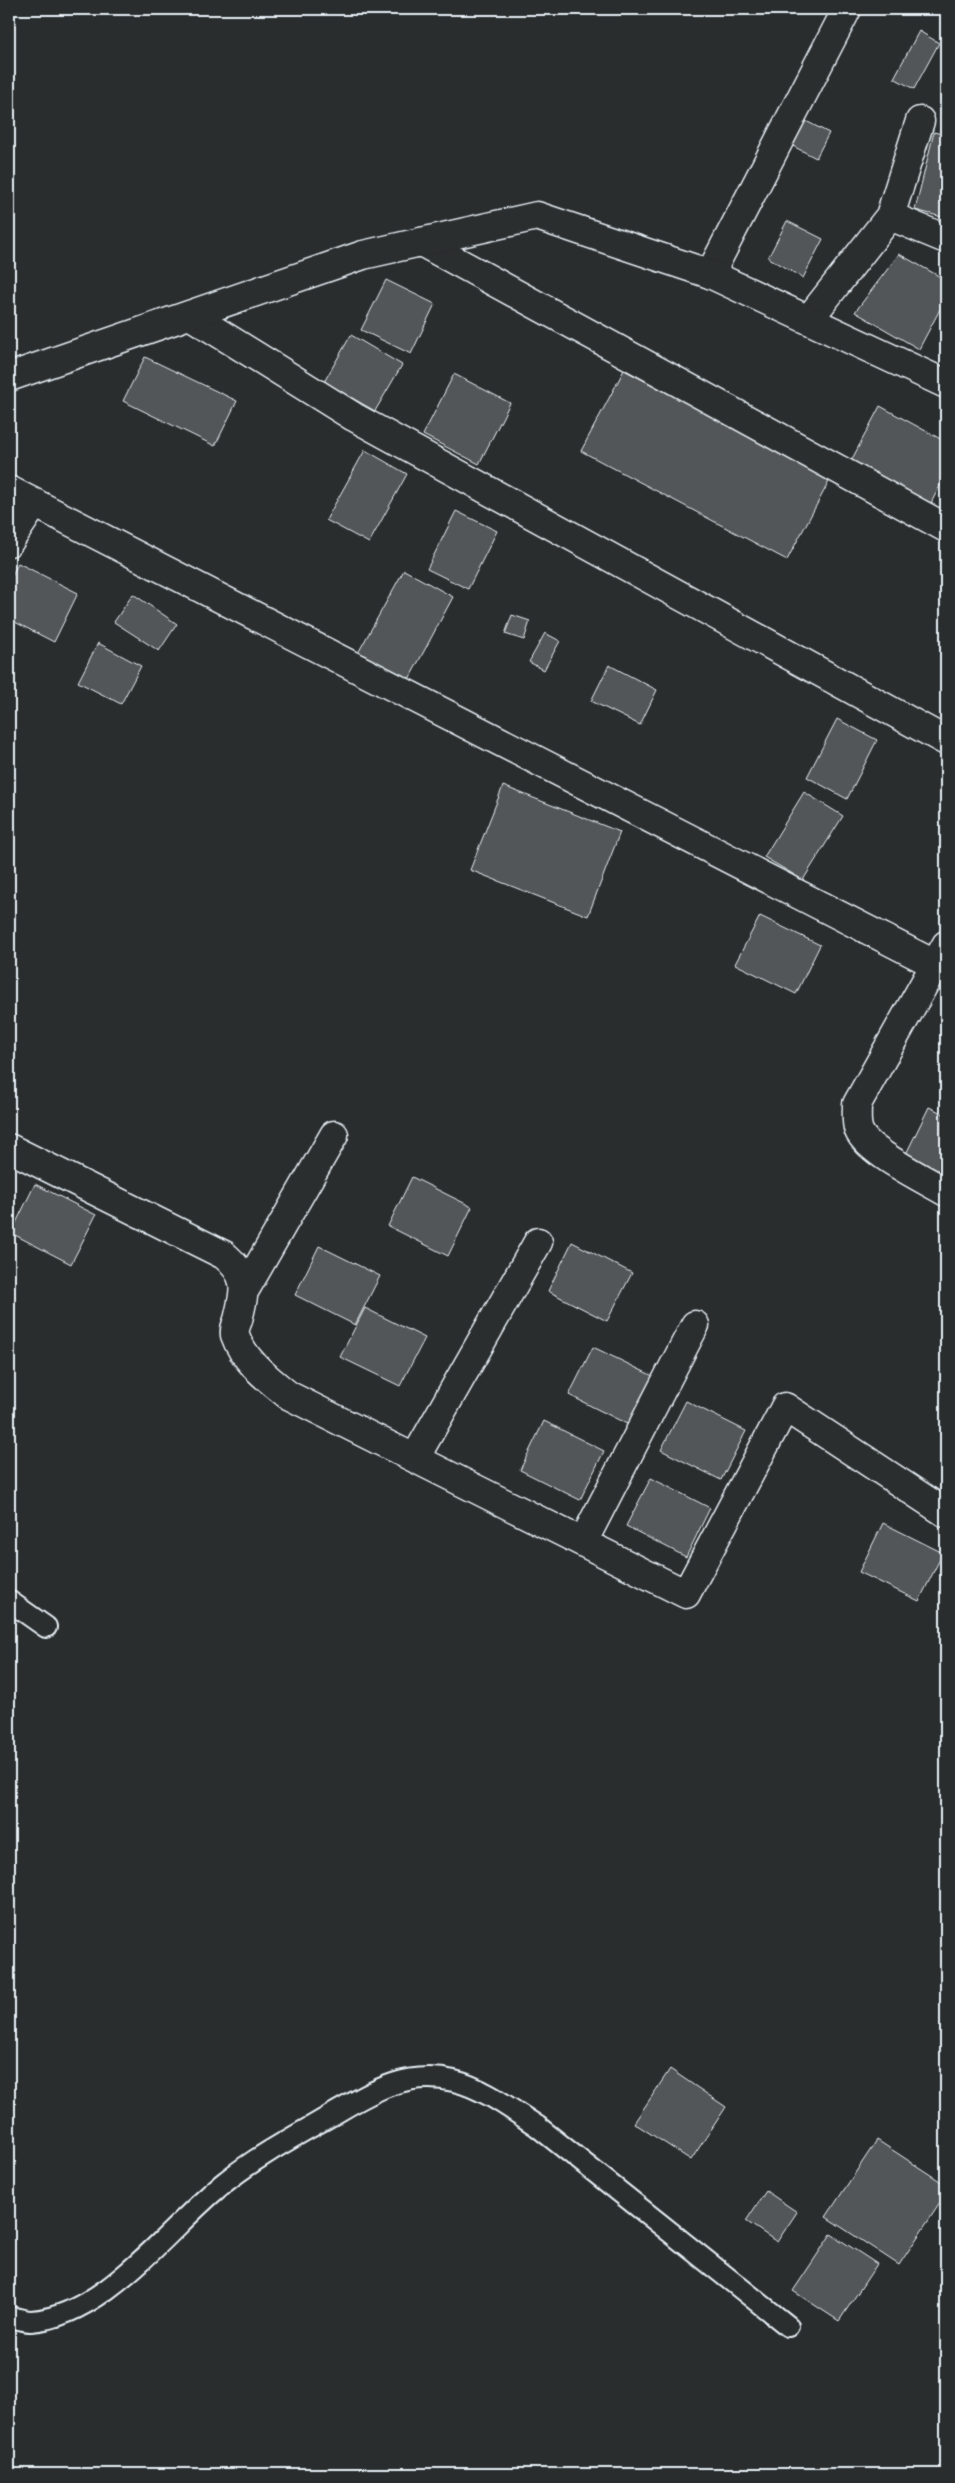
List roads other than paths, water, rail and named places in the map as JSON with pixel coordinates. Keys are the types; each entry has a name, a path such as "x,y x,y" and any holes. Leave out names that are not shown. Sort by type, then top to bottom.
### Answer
{"street":[{"path":"710,274 847,9"},
{"path":"809,319 890,216 920,121"},
{"path":"9,377 363,255 537,216 710,274 946,384"},
{"path":"890,216 946,239"},
{"path":"420,242 946,528"},
{"path":"190,314 354,417 946,741"},
{"path":"9,490 943,960 857,1104 858,1128 863,1138 885,1157 946,1192"},
{"path":"9,542 35,503"},
{"path":"334,1135 246,1288 234,1333 244,1353 261,1374 288,1394 686,1594 785,1407 946,1513"},
{"path":"9,1148 224,1255 240,1272 246,1288"},
{"path":"415,1458 538,1242"},
{"path":"583,1542 696,1324"}],"lane":[{"path":"9,1601 46,1627"},
{"path":"9,2317 31,2321 67,2313 104,2293 225,2182 280,2145 382,2086 419,2077 455,2081 495,2098 537,2126 788,2326"}]}
